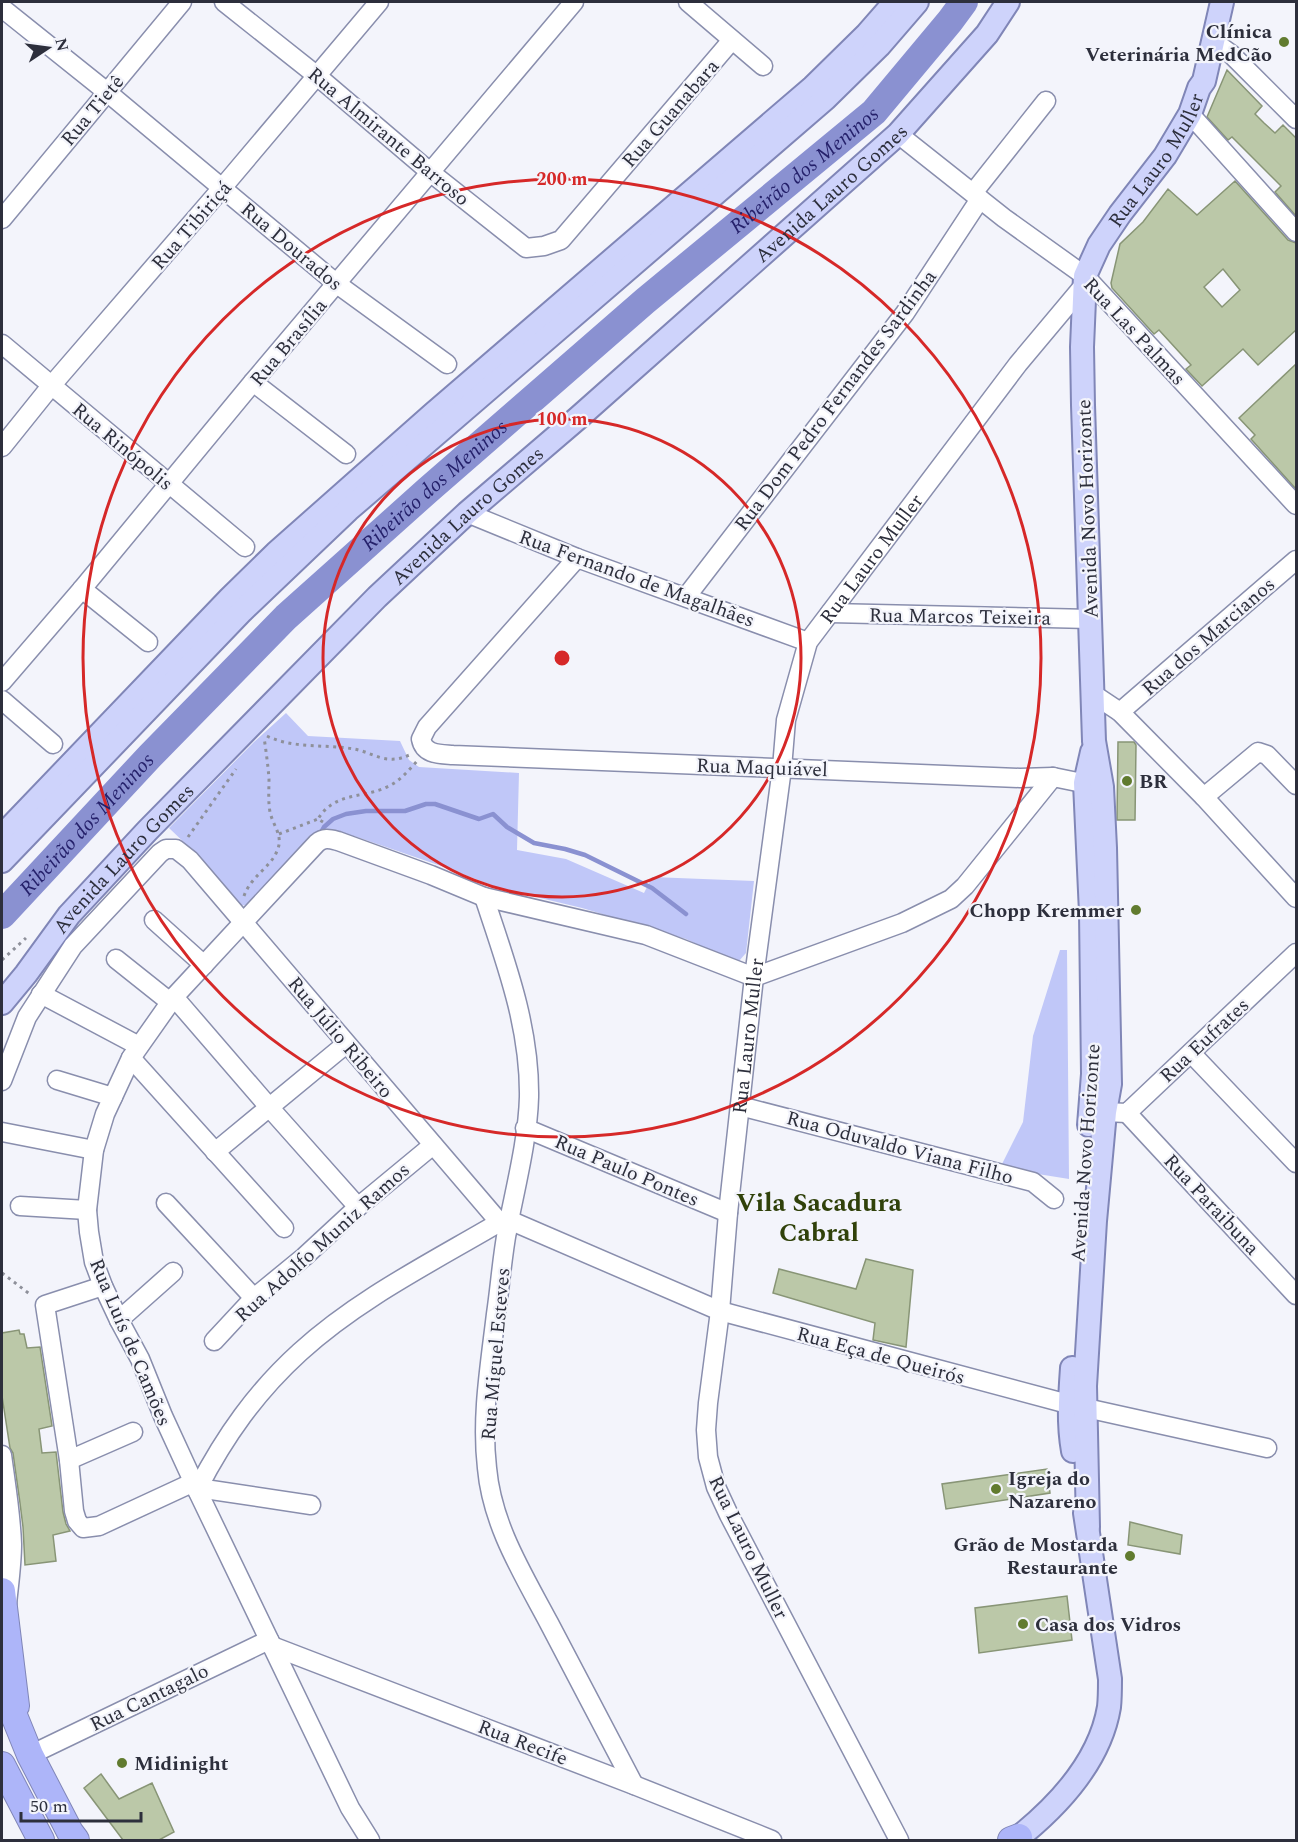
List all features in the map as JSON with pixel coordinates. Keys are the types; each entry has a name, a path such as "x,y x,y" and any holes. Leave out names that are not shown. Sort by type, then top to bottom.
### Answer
{"highway":[{"path":"2,1591 19,1728"},
{"path":"2,1686 30,1755 76,1840"},
{"path":"2,1765 41,1840"}],"main road":[{"path":"2,836 276,553 433,414 813,87 867,34 895,2"},
{"path":"2,861 242,610 288,565 825,99 879,46 917,2"},
{"name":"Avenida Lauro Gomes","path":"2,1003 69,915 147,831 377,597 467,513 587,410 898,134 987,34 1008,2"},
{"name":"Rua Lauro Muller","path":"1085,280 1099,245 1165,156 1190,114 1199,88 1204,81 1222,2"},
{"name":"Avenida Novo Horizonte","path":"1015,1839 1047,1812 1083,1771 1093,1753 1109,1707 1110,1679 1088,1527 1077,1406 1081,1205 1094,1074 1091,913 1094,741 1083,405 1082,347 1085,280"},
{"name":"Avenida Novo Horizonte","path":"1077,1406 1085,1386 1095,1221 1116,1112 1110,1084 1106,848 1094,785"},
{"path":"2,985 26,974"}],"street":[{"name":"Rua Tietê","path":"2,219 183,2"},
{"name":"Rua Almirante Barroso","path":"224,2 526,248 544,246 561,240"},
{"name":"Rua Tibiriçá","path":"2,447 51,386 222,189 379,2"},
{"name":"Rua Brasília","path":"2,682 82,590 253,382 574,2"},
{"path":"688,2 763,66"},
{"name":"Rua Dourados","path":"2,8 107,92 336,284 447,364"},
{"name":"Rua Guanabara","path":"561,240 732,40"},
{"path":"1213,41 1231,54 1296,119"},
{"name":"Rua Dom Pedro Fernandes Sardinha","path":"686,597 905,313 976,196 1046,101"},
{"path":"1190,114 1296,232"},
{"name":"Rua Las Palmas","path":"898,134 1085,280 1296,506"},
{"name":"Rua Lauro Muller","path":"899,1840 729,1515 716,1487 708,1457 706,1430 754,977 782,768 786,720 808,642 1018,364 1085,280"},
{"name":"Rua Rinópolis","path":"2,344 245,547"},
{"path":"253,382 346,454"},
{"name":"Rua Fernando de Magalhães","path":"467,513 577,558 808,642"},
{"path":"425,748 421,739 422,735 438,713 577,558"},
{"name":"Rua dos Marcianos","path":"1120,712 1296,560"},
{"path":"82,590 148,642"},
{"name":"Rua Marcos Teixeira","path":"830,613 1090,619"},
{"path":"1093,694 1120,712 1204,797 1296,898"},
{"path":"2,699 52,744"},
{"name":"Rua Maquiável","path":"425,748 435,753 453,755 1020,778 1053,777 1094,785"},
{"path":"1204,797 1258,752 1267,755 1296,785"},
{"path":"320,827 330,839 431,874 484,897 646,935 754,977 902,923 951,899 1053,777"},
{"name":"Rua Luís de Camões","path":"320,827 204,965 172,999 135,1052 113,1097 94,1150 87,1210 94,1262 103,1286 140,1359 163,1416 350,1808 370,1840"},
{"path":"2,1081 27,1017 73,946 150,862 160,853 175,849"},
{"name":"Rua Júlio Ribeiro","path":"175,849 190,860 433,1145 505,1225"},
{"name":"Rua Miguel Esteves","path":"484,897 519,1006 528,1059 529,1098 505,1225 489,1374 486,1467 490,1492 505,1539 634,1785"},
{"path":"154,920 204,965"},
{"name":"Rua Eufrates","path":"1116,1112 1191,1053 1296,953"},
{"path":"116,959 172,999 358,1207"},
{"path":"41,994 135,1052 215,1152 284,1228"},
{"path":"215,1152 346,1044"},
{"path":"1191,1053 1296,1163"},
{"path":"57,1080 113,1097"},
{"name":"Rua Oduvaldo Viana Filho","path":"740,1106 1034,1182 1054,1199"},
{"name":"Rua Paraibuna","path":"1116,1112 1296,1295"},
{"name":"Rua Paulo Pontes","path":"525,1128 728,1213"},
{"path":"2,1132 94,1150"},
{"name":"Rua Adolfo Muniz Ramos","path":"214,1341 254,1298 433,1145"},
{"path":"166,1203 254,1298"},
{"path":"20,1206 87,1210"},
{"path":"197,1487 241,1418 271,1380 300,1352 356,1308 505,1225"},
{"name":"Rua Eça de Queirós","path":"505,1225 720,1311 1077,1406 1267,1448"},
{"path":"119,1320 173,1272"},
{"path":"103,1286 45,1305 69,1460 74,1511 77,1521 83,1528 99,1526 197,1487 311,1505"},
{"path":"69,1460 133,1432"},
{"path":"2,1455 12,1544 6,1618"},
{"name":"Rua Recife","path":"271,1643 772,1840"},
{"name":"Rua Cantagalo","path":"30,1755 271,1643"}],"path":[{"path":"264,735 274,740 293,744 369,752 387,759 398,759 425,748"},
{"path":"257,743 264,735"},
{"path":"240,920 247,887 278,851 280,842 270,810 264,735"},
{"path":"279,834 320,827 324,809 334,802 391,785 402,777 425,748"},
{"path":"175,849 238,767"},
{"path":"2,1273 45,1305"}],"shaded area":[{"path":"286,713 308,736 400,741 409,760 419,767 519,773 517,850 566,859 644,893 652,877 754,881 746,953 739,961 731,960 686,939 582,908 499,888 338,832 314,835 247,906 237,904 192,850 169,828"},
{"path":"1060,950 1067,950 1069,1179 1000,1168 1023,1122 1033,1036"}],"building":[{"path":"1227,70 1262,106 1255,114 1264,123 1275,133 1283,125 1296,138 1296,216 1275,192 1281,186 1232,137 1228,140 1207,117"},
{"path":"1235,181 1288,240 1296,243 1296,330 1258,365 1243,349 1202,386 1186,369 1191,365 1159,330 1154,334 1112,288 1111,283 1120,244 1143,222 1168,189 1197,215","holes":["1223,269 1240,290 1222,307 1204,287"]},
{"path":"1296,364 1296,489 1251,439 1255,435 1239,418"},
{"name":"BR","path":"1118,742 1134,742 1136,745 1135,820 1117,820"},
{"path":"866,1259 913,1270 906,1347 873,1340 875,1323 773,1293 779,1269 856,1289"},
{"path":"19,1330 20,1334 24,1334 27,1348 40,1347 52,1426 39,1429 42,1453 56,1452 63,1512 70,1531 53,1535 56,1561 25,1565 20,1503 2,1396 2,1333"},
{"name":"Igreja do Nazareno","path":"1047,1469 1050,1493 946,1509 942,1484"},
{"path":"1130,1522 1182,1535 1180,1554 1128,1545"},
{"name":"Casa dos Vidros","path":"1067,1596 1072,1640 979,1653 975,1608"},
{"path":"101,1774 119,1799 152,1783 174,1832 159,1840 123,1840 84,1788"}],"waterway":[{"name":"Ribeirão dos Meninos","path":"2,915 150,756 286,617 645,301 874,112 964,2"},
{"path":"320,834 333,819 346,814 366,811 405,811 426,804 435,804 479,819 493,814 507,827 534,843 585,855 652,888 686,914"}],"place":[{"name":"Clínica Veterinária MedCão","path":"1284,42"},
{"name":"BR","path":"1127,781"},
{"name":"Chopp Kremmer","path":"1136,910"},
{"name":"Igreja do Nazareno","path":"996,1489"},
{"name":"Grão de Mostarda Restaurante","path":"1130,1556"},
{"name":"Casa dos Vidros","path":"1023,1624"},
{"name":"Midinight","path":"122,1763"}],"district":[{"name":"Vila Sacadura Cabral","path":"819,1217"}]}
